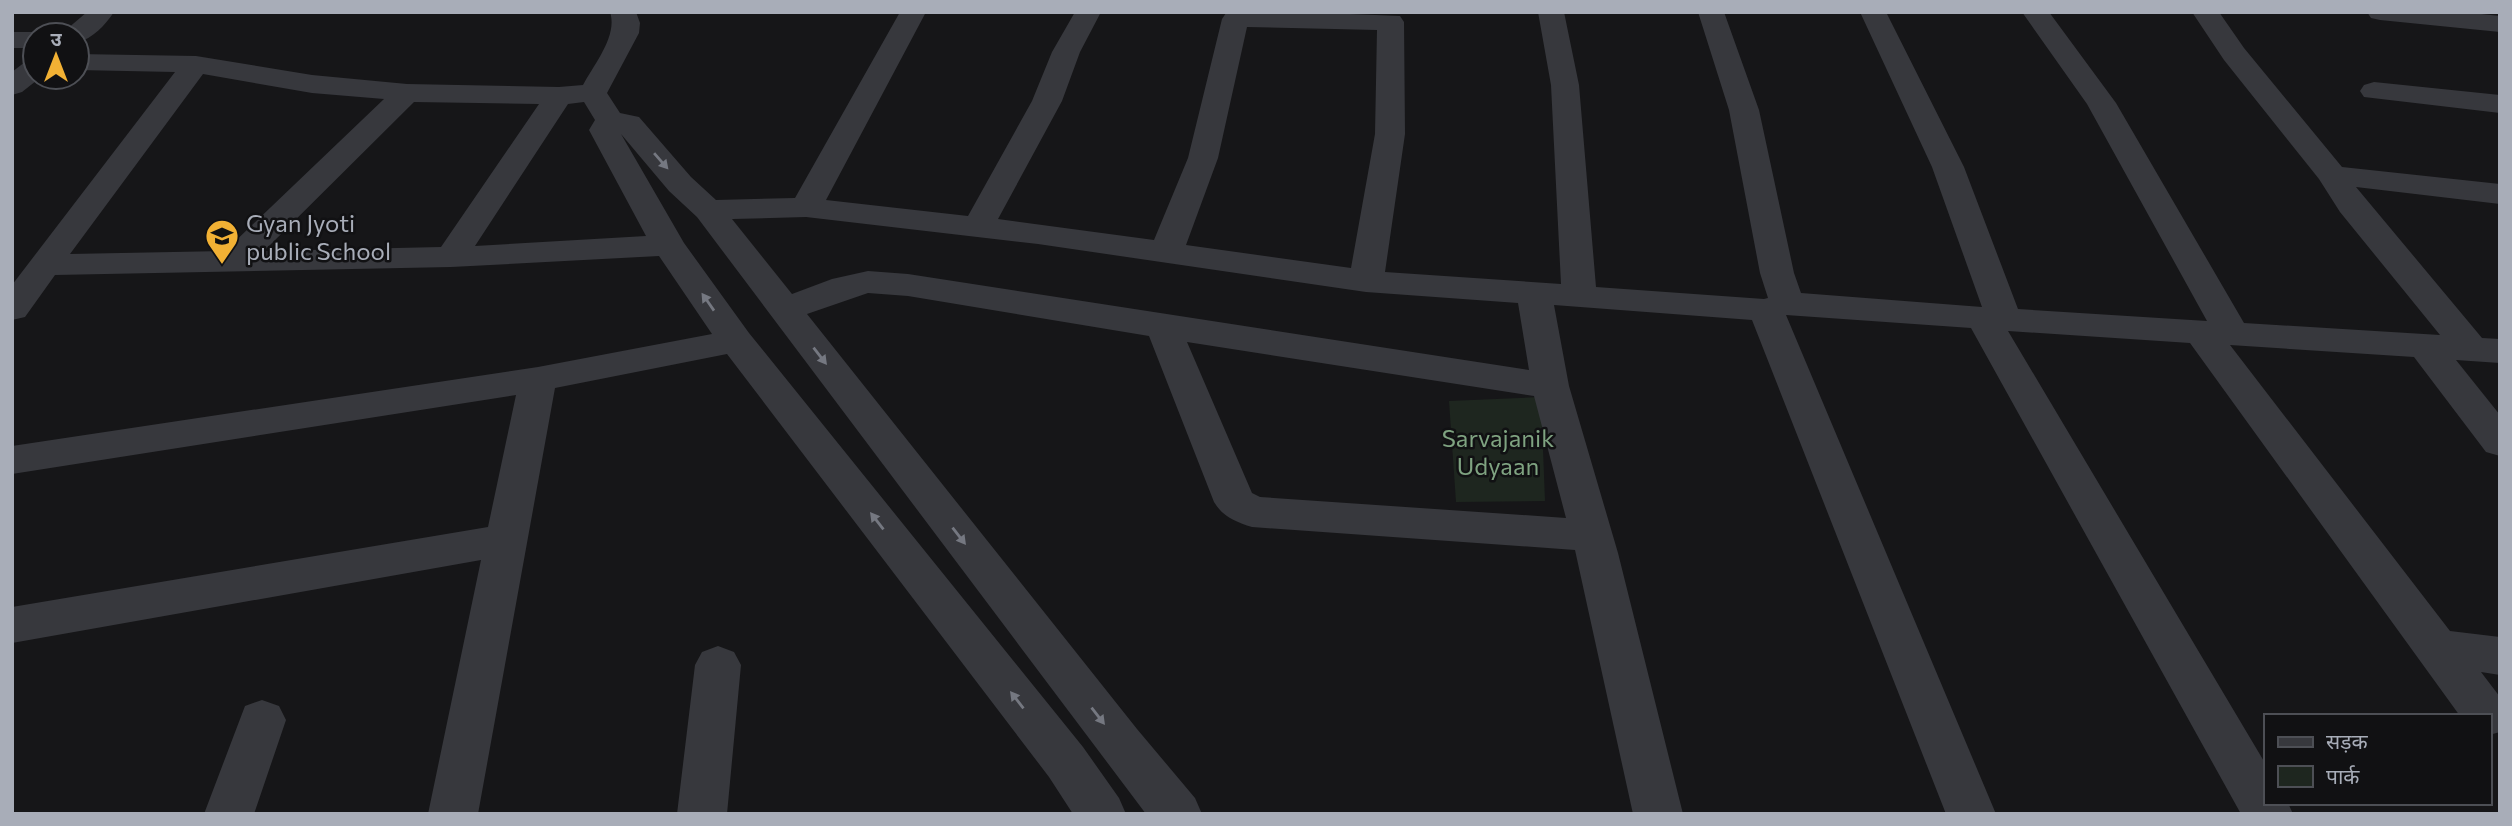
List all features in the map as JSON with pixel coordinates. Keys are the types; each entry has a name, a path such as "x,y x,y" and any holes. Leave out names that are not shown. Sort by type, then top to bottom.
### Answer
{"street":[{"path":"624,12 627,23 625,33 601,106 604,130 668,245 736,341 1066,762 1101,814"},
{"path":"806,207 913,12"},
{"path":"978,226 1047,101 1066,52 1088,12"},
{"path":"1551,12 1565,85 1579,297"},
{"path":"1711,12 1744,110 1777,273 1777,307 1971,814"},
{"path":"1873,12 1948,167 1994,318 2268,814"},
{"path":"2035,12 2101,103 2216,332 2291,456 2486,714"},
{"path":"2206,12 2234,54 2332,174 2359,215 2486,350"},
{"path":"2380,12 2491,20"},
{"path":"1166,252 1203,158 1235,19 1391,22 1390,134 1366,281"},
{"path":"91,62 196,64 312,84 407,93 559,96 601,106 628,123 680,184 708,210 1177,814"},
{"path":"12,309 48,265 196,64"},
{"path":"2374,91 2500,104"},
{"path":"235,260 407,93"},
{"path":"451,257 559,96"},
{"path":"2332,174 2500,194"},
{"path":"708,210 806,207 978,226 1366,281 1579,297 1994,318 2486,350"},
{"path":"48,265 451,257 668,245"},
{"path":"784,310 844,287 869,282 908,285 1549,386"},
{"path":"1534,294 1549,386 1592,535 1658,814"},
{"path":"1163,327 1235,502 1252,512 1592,535"},
{"path":"12,460 538,379 736,341"},
{"path":"2423,344 2500,442"},
{"path":"453,814 538,379"},
{"path":"12,625 507,540"},
{"path":"2438,648 2500,656"},
{"path":"702,814 718,665"},
{"path":"229,814 262,720"}],"green space":[{"name":"Sarvajanik Udyaan","path":"1541,397 1545,501 1456,502 1449,401"}],"place":[{"name":"Gyan Jyoti public School","path":"222,266"}]}
